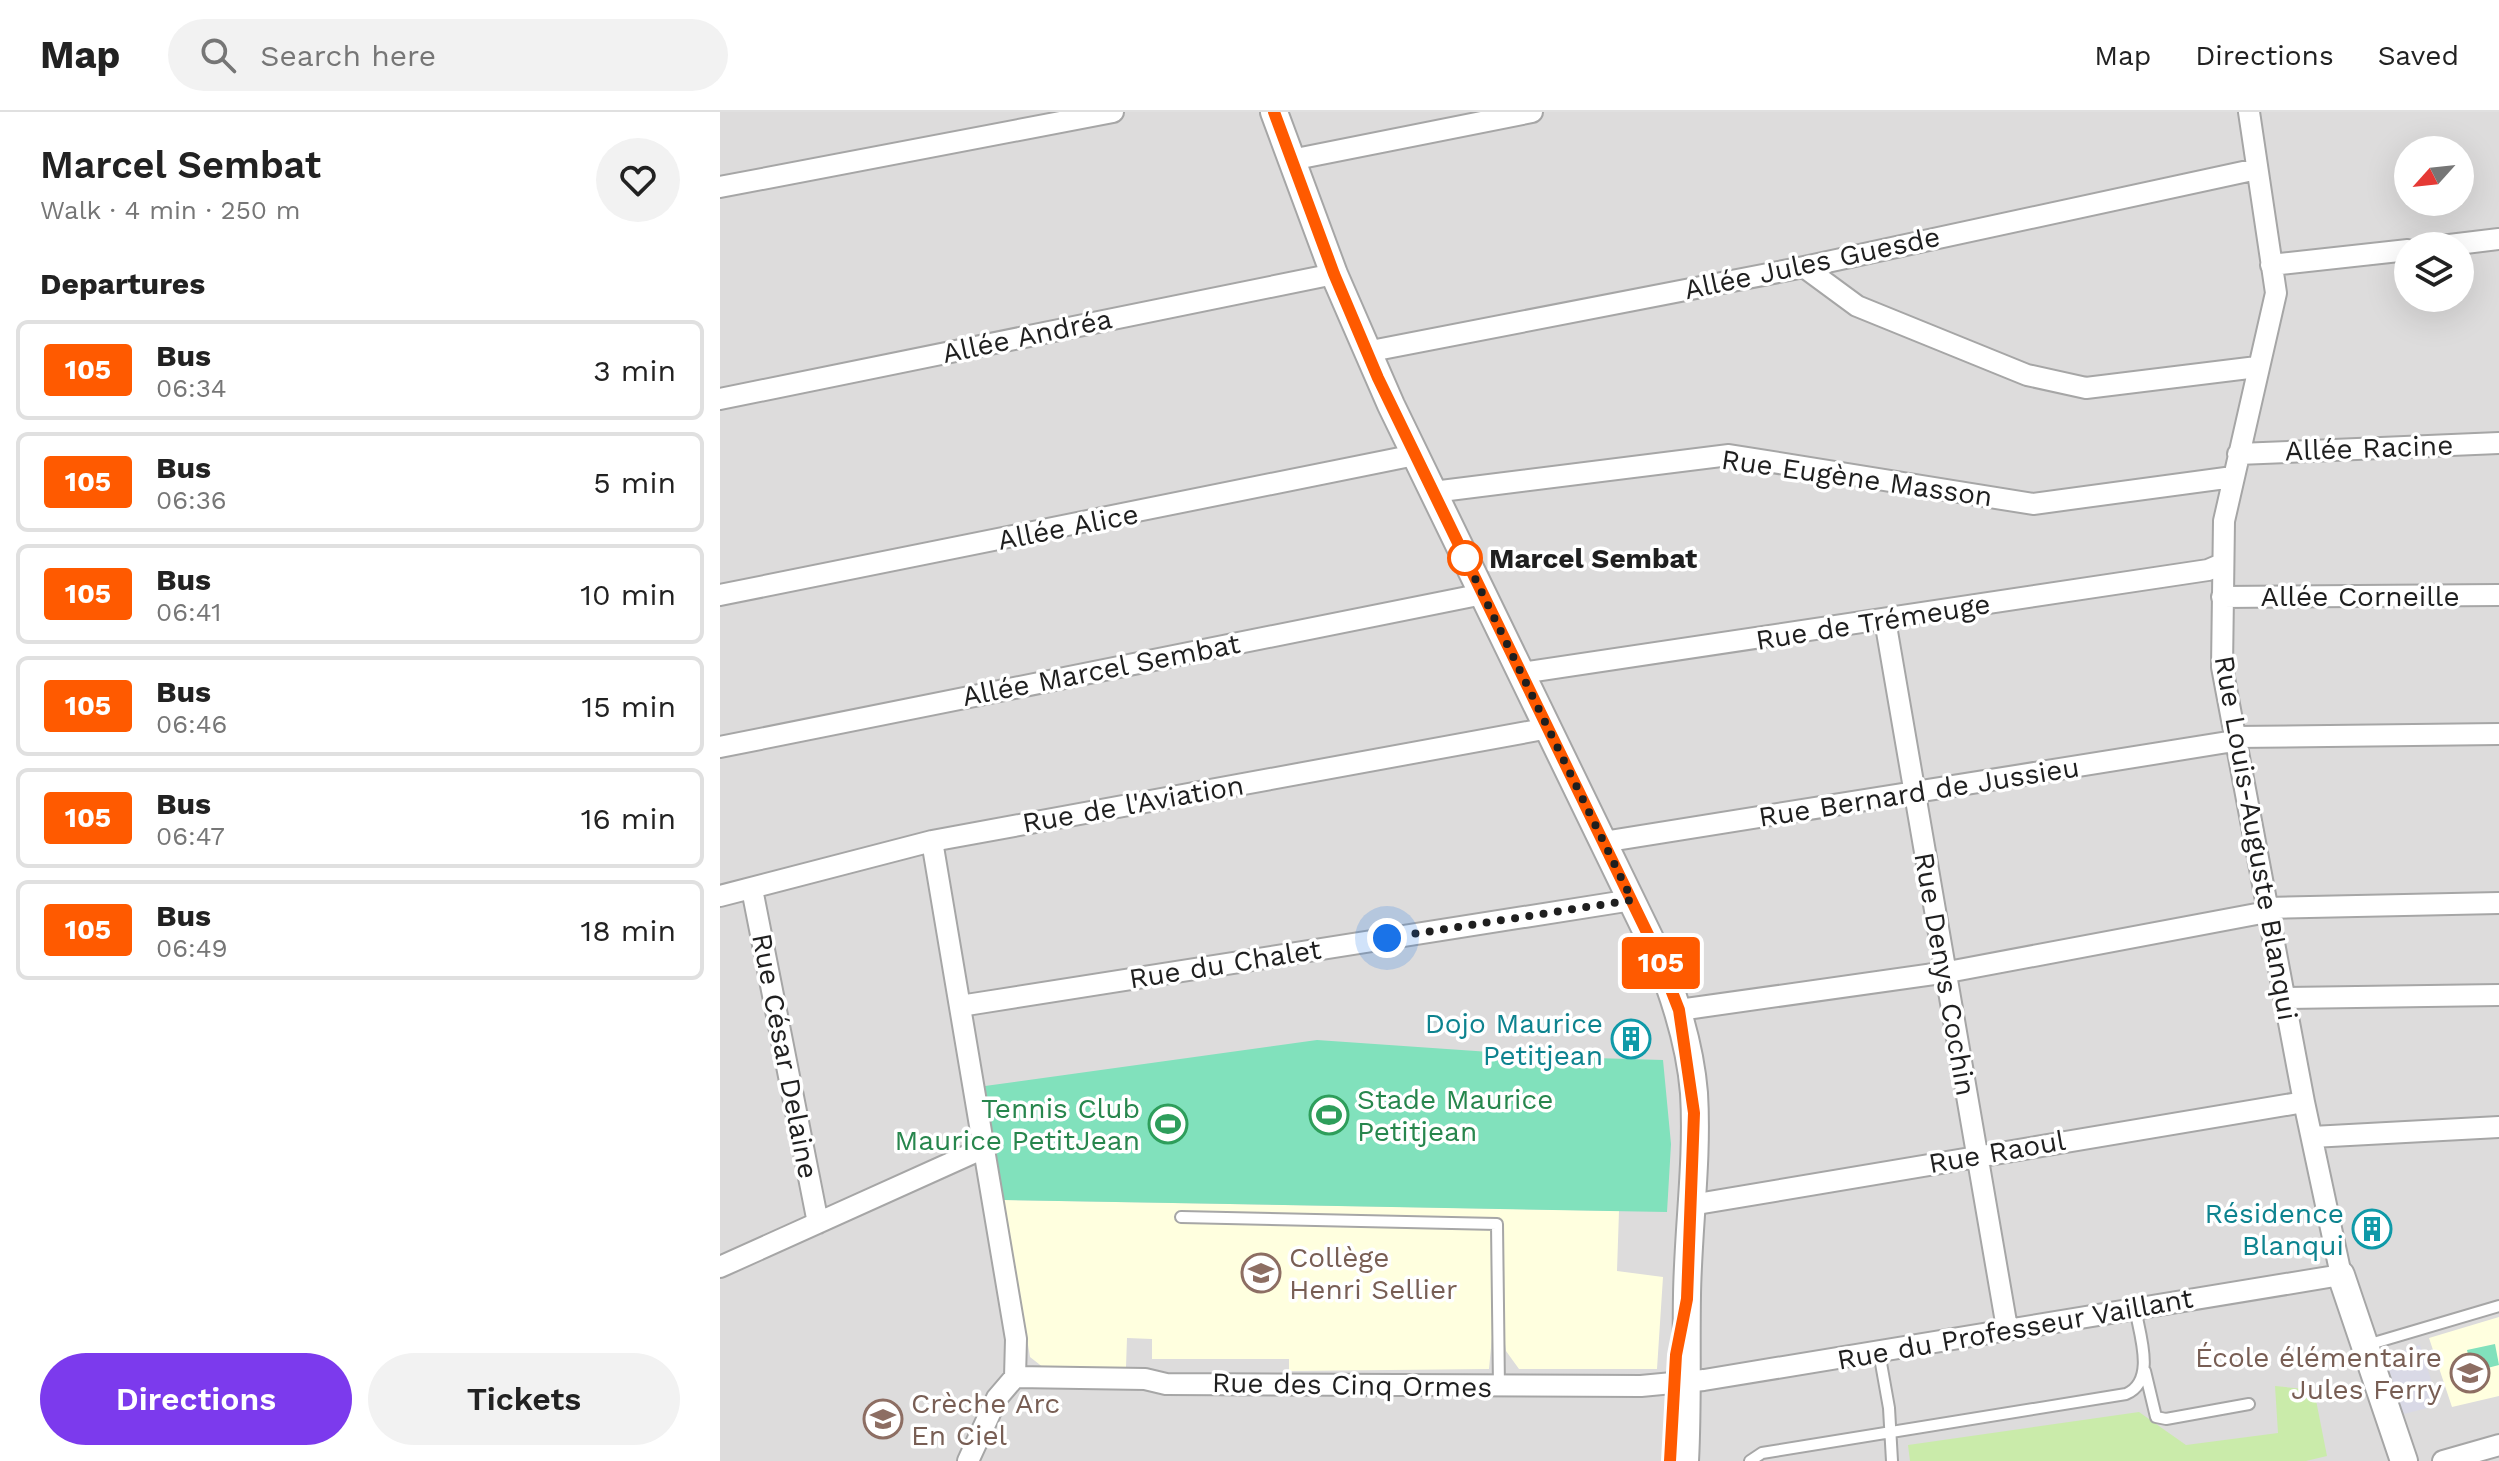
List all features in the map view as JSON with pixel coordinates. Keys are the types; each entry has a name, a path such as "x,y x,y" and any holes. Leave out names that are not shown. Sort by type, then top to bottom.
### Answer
{"street":[{"path":"720,187 1113,112"},
{"path":"1274,112 1366,352 1632,900 1679,1010 1694,1091 1687,1299 1679,1328 1685,1461"},
{"path":"1291,160 1532,112"},
{"name":"Rue Louis-Auguste Blanqui","path":"2249,112 2276,293 2224,521 2222,667 2304,1102 2341,1275 2404,1461"},
{"name":"Allée Jules Guesde","path":"1366,352 1804,267 2257,169"},
{"path":"2474,242 2499,239"},
{"path":"2271,265 2394,252"},
{"path":"1804,267 1857,306 2027,375 2086,388 2257,367"},
{"name":"Allée Andréa","path":"720,399 1334,274"},
{"name":"Allée Racine","path":"2238,454 2499,443"},
{"name":"Allée Alice","path":"720,595 1415,455"},
{"name":"Rue Eugène Masson","path":"1433,492 1729,455 2033,504 2233,477"},
{"name":"Rue de Trémeuge","path":"1522,673 2208,570 2222,564"},
{"name":"Allée Marcel Sembat","path":"720,747 1483,594"},
{"name":"Allée Corneille","path":"2222,597 2499,595"},
{"name":"Rue Denys Cochin","path":"1885,620 2007,1328"},
{"name":"Rue de l'Aviation","path":"720,896 932,841 1549,728"},
{"name":"Rue Bernard de Jussieu","path":"1603,842 2234,739 2499,734"},
{"path":"932,841 1016,1339 1015,1377 997,1398 968,1461"},
{"name":"Rue César Delaine","path":"752,889 818,1223"},
{"name":"Rue du Chalet","path":"960,1006 1632,900"},
{"path":"1679,1010 1948,972 2267,910 2499,903"},
{"path":"2284,998 2499,995"},
{"name":"Rue Raoul","path":"1691,1205 2304,1102"},
{"path":"2312,1137 2499,1127"},
{"path":"720,1267 984,1148"},
{"name":"Rue du Professeur Vaillant","path":"1681,1381 1879,1352 2007,1328 2341,1275"},
{"name":"Rue des Cinq Ormes","path":"1015,1377 1145,1379 1166,1384 1499,1387 1641,1386 1681,1381"},
{"path":"1670,1461 1681,1381"},
{"path":"2443,1461 2499,1445"}],"lane":[{"path":"1181,1217 1497,1224 1499,1387"},
{"path":"2365,1346 2499,1306"},
{"path":"2135,1308 2156,1417 2166,1419 2249,1404"},
{"path":"1879,1352 1892,1461"},
{"path":"1750,1461 1762,1453 1890,1430 2126,1394 2139,1384 2144,1366"}],"shaded area":[{"path":"720,112 2499,112 2499,1461 720,1461"},
{"name":"Collège Henri Sellier","path":"1004,1200 1619,1211 1617,1271 1663,1277 1657,1369 1519,1369 1506,1351 1504,1337 1498,1336 1492,1337 1489,1369 1289,1371 1289,1359 1152,1359 1152,1339 1127,1338 1126,1367 1044,1368 1030,1357"},
{"name":"École élémentaire Jules Ferry","path":"2499,1317 2499,1396 2452,1407 2429,1338"},
{"path":"2420,1345 2439,1405 2396,1416 2378,1359"}],"green space":[{"name":"Stade Maurice Petitjean","path":"1317,1040 1560,1057 1663,1060 1671,1144 1667,1212 1004,1200 985,1086"},
{"path":"2495,1344 2499,1365 2472,1372 2467,1350"},
{"path":"2275,1386 2314,1390 2327,1456 2306,1461 1910,1461 1908,1445 2139,1412 2186,1445 2278,1433"}],"bus line":[{"name":"105","path":"1274,112 1334,274 1378,378 1656,951 1679,1010 1694,1091 1695,1136 1687,1299 1679,1328 1673,1382 1670,1461"}],"place":[{"name":"Marcel Sembat","path":"1465,558"},
{"name":"Dojo Maurice Petitjean","path":"1631,1039"},
{"name":"Stade Maurice Petitjean","path":"1329,1115"},
{"name":"Tennis Club Maurice PetitJean","path":"1168,1124"},
{"name":"Résidence Blanqui","path":"2372,1229"},
{"name":"Collège Henri Sellier","path":"1261,1273"},
{"name":"École élémentaire Jules Ferry","path":"2470,1373"},
{"name":"Crèche Arc En Ciel","path":"883,1419"}],"route":[{"path":"1387,938 1632,900 1465,558"}]}
